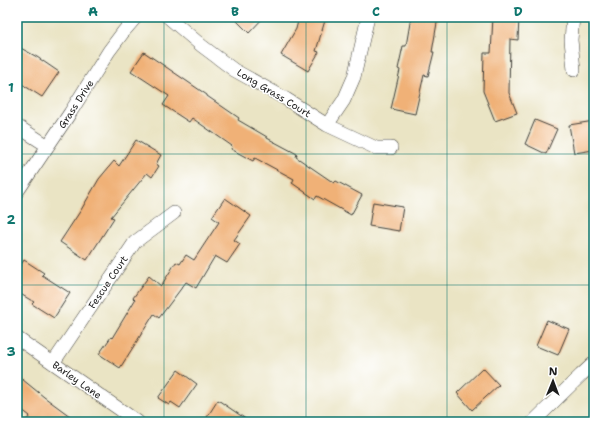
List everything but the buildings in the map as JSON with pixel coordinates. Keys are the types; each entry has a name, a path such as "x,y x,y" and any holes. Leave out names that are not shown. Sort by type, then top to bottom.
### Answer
{"street":[{"name":"Grass Drive","path":"17,192 70,113 109,51 136,17"},
{"name":"Long Grass Court","path":"168,17 202,46 234,70 286,99 327,125 376,148 391,148"},
{"path":"327,125 344,100 354,77 368,17"},
{"path":"573,17 571,40 574,70"},
{"path":"17,126 48,146"},
{"name":"Fescue Court","path":"53,363 135,242 174,213"},
{"name":"Barley Lane","path":"17,338 138,422"},
{"path":"533,422 594,363"}]}
